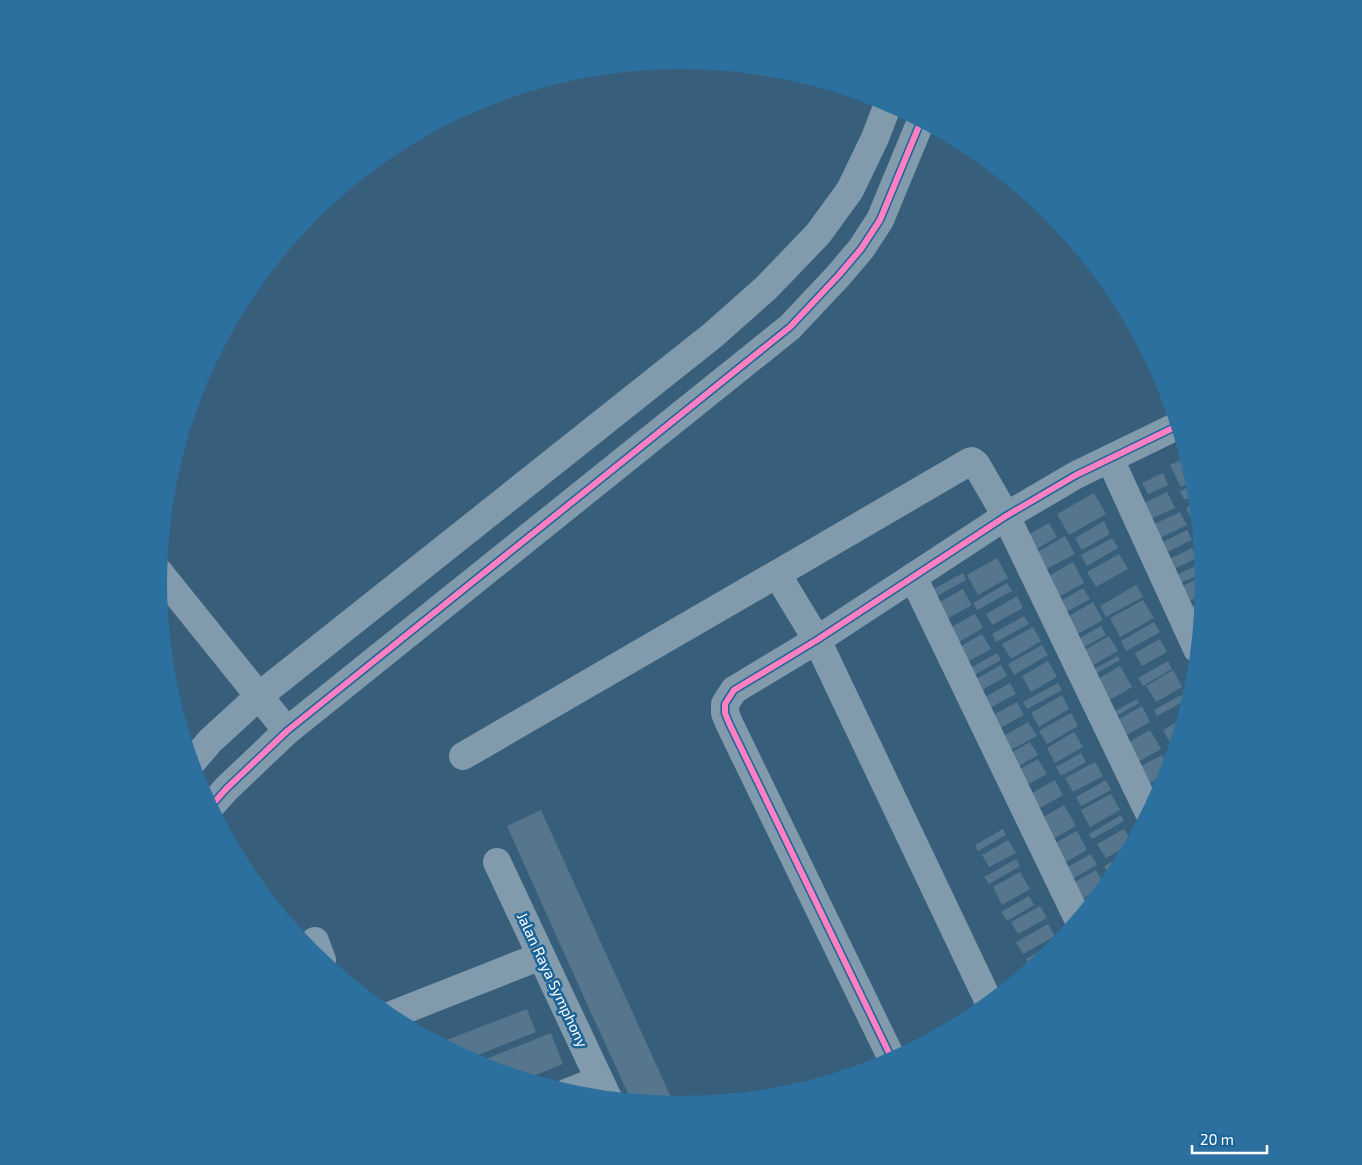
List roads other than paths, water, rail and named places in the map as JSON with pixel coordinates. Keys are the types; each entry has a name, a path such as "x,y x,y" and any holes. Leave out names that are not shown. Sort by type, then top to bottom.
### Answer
{"street":[{"path":"198,755 210,741 259,696 714,335 766,288 818,234 850,190 875,138 885,111"},
{"path":"216,801 287,731 790,328 861,249 880,220 918,127"},
{"path":"889,1052 738,741 725,712 725,704 734,690 817,640 1006,516 1076,475 1171,429"},
{"path":"1110,459 1192,636"},
{"path":"463,756 969,462 976,464 1006,516 1145,804"},
{"path":"777,574 817,640 986,996"},
{"path":"913,577 1075,912"},
{"path":"167,581 287,731"},
{"name":"Jalan Raya Symphony","path":"497,862 604,1089"},
{"path":"399,1012 541,956"}]}
